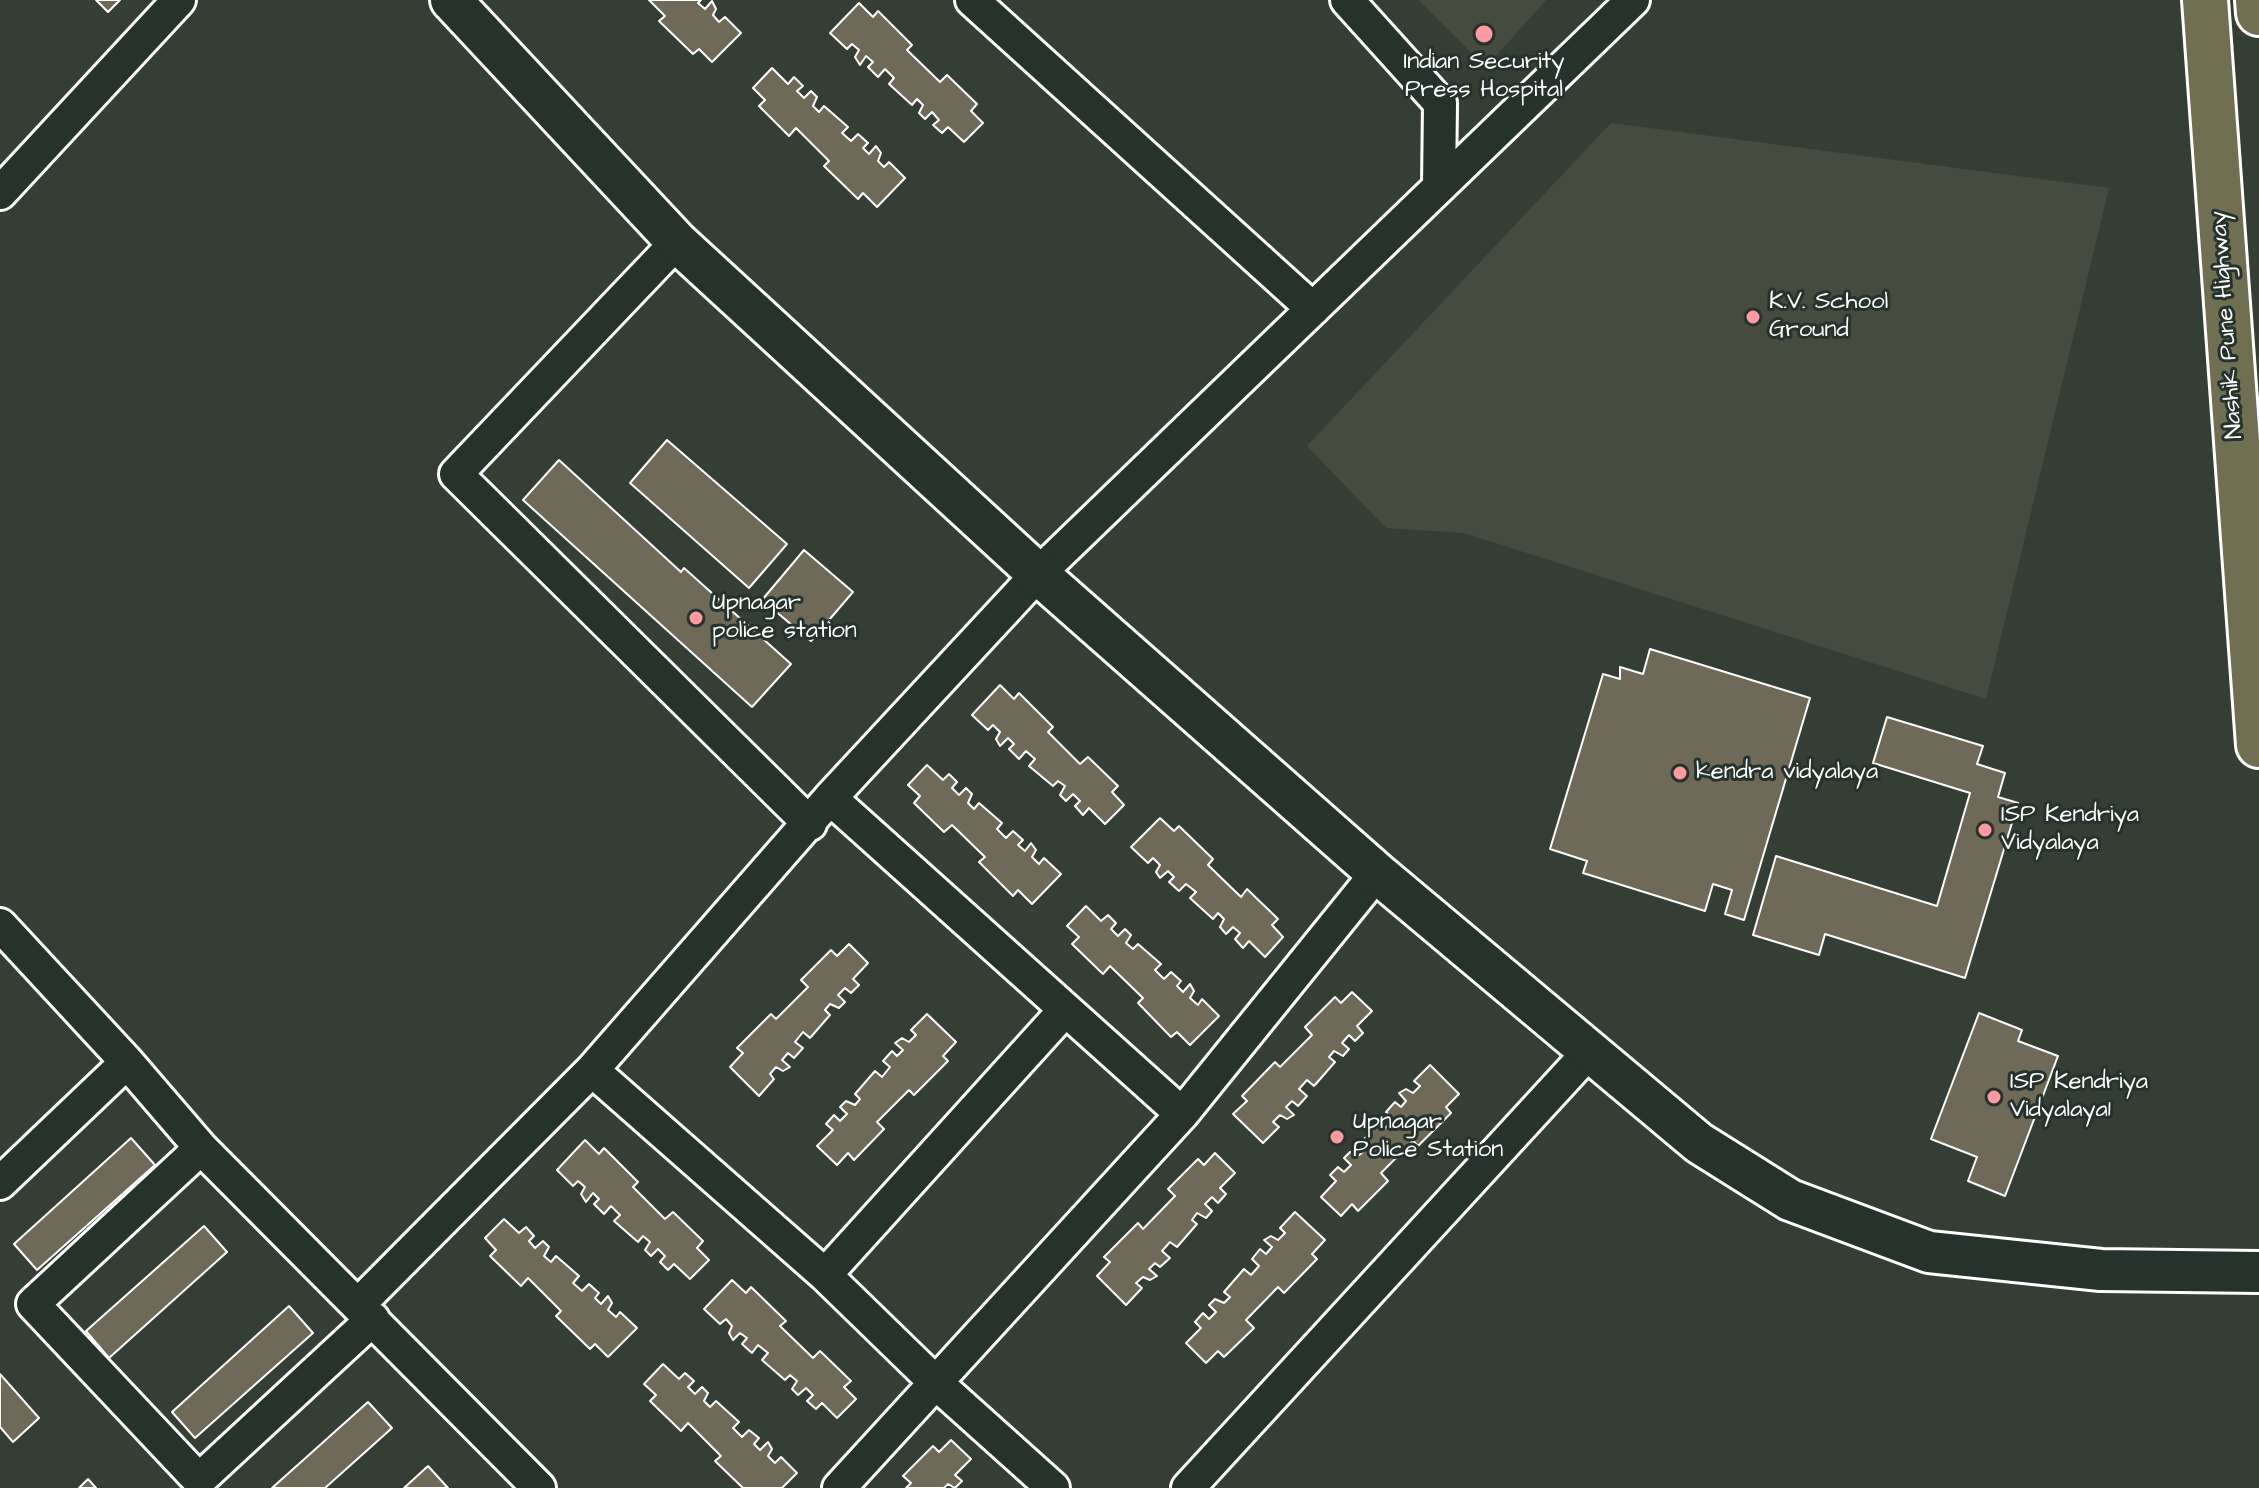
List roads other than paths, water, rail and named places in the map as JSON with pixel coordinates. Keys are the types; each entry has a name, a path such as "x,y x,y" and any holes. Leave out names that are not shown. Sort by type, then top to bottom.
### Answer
{"highway":[{"name":"Nashik Pune Highway","path":"2205,0 2252,555 2259,745"},
{"path":"2258,0 2259,13"}],"street":[{"path":"0,193 179,0"},
{"path":"451,0 677,242 1038,574 1377,873 1699,1143 1790,1200 1929,1252 2101,1270 2259,1272"},
{"path":"972,0 1313,309"},
{"path":"1347,0 1440,103 1439,187"},
{"path":"201,1148 33,1304 199,1480 366,1312 592,1070 830,798 1038,574 1633,0"},
{"path":"677,242 456,474 810,824"},
{"path":"830,798 1182,1114"},
{"path":"839,1488 1182,1114 1377,873"},
{"path":"0,925 127,1062 201,1148 535,1486"},
{"path":"825,1275 1065,1010"},
{"path":"1188,1488 1589,1052"},
{"path":"0,1183 127,1062"},
{"path":"592,1070 825,1275 935,1382 1053,1488"}],"place":[{"name":"Indian Security Press Hospital","path":"1484,34"},
{"name":"K.V. School Ground","path":"1753,317"},
{"name":"Upnagar police station","path":"696,618"},
{"name":"kendra vidyalaya","path":"1680,773"},
{"name":"ISP Kendriya Vidyalaya","path":"1985,830"},
{"name":"ISP Kendriya Vidyalaya1","path":"1994,1097"},
{"name":"Upnagar Police Station","path":"1337,1137"}]}
